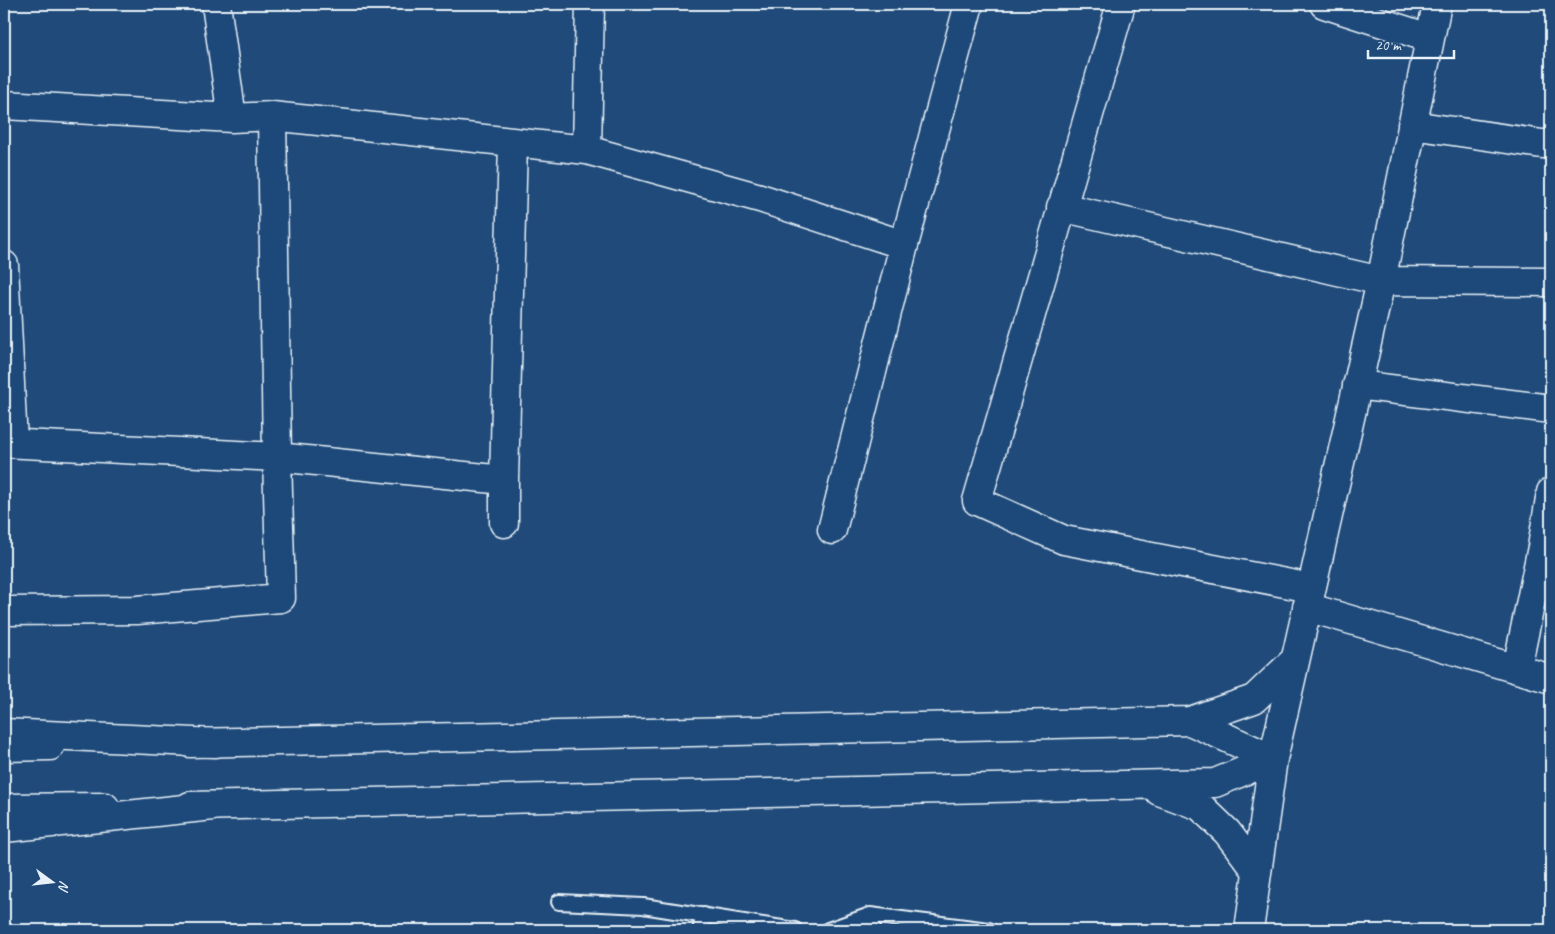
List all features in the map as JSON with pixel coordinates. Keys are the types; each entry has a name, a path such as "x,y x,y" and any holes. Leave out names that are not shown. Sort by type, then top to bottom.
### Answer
{"main road":[{"path":"216,4 232,118"},
{"path":"587,150 590,4"},
{"path":"832,530 904,245 969,4"},
{"path":"1121,4 977,501 1064,540 1309,597 1551,679"},
{"path":"1324,4 1429,38"},
{"path":"1249,930 1273,758 1380,281 1437,4"},
{"path":"4,105 232,118 272,116 587,150 760,198 904,245"},
{"path":"4,611 137,610 281,598 272,116"},
{"path":"1412,125 1551,144"},
{"path":"504,523 513,143"},
{"path":"1062,207 1380,281 1551,282"},
{"path":"4,265 8,443 277,457 504,480"},
{"path":"1357,385 1551,409"},
{"path":"1517,668 1550,507"},
{"path":"4,747 1190,722 1254,699 1295,660"},
{"path":"1190,722 1273,758"},
{"path":"4,733 215,743"},
{"path":"4,808 213,806 1215,783 1273,758"},
{"path":"1143,785 1200,806 1228,832 1257,871"},
{"path":"4,828 213,806"}],"lane":[{"path":"559,902 643,906 795,930"},
{"path":"700,930 704,915"},
{"path":"870,915 873,930"},
{"path":"828,930 870,915 989,930"}]}
